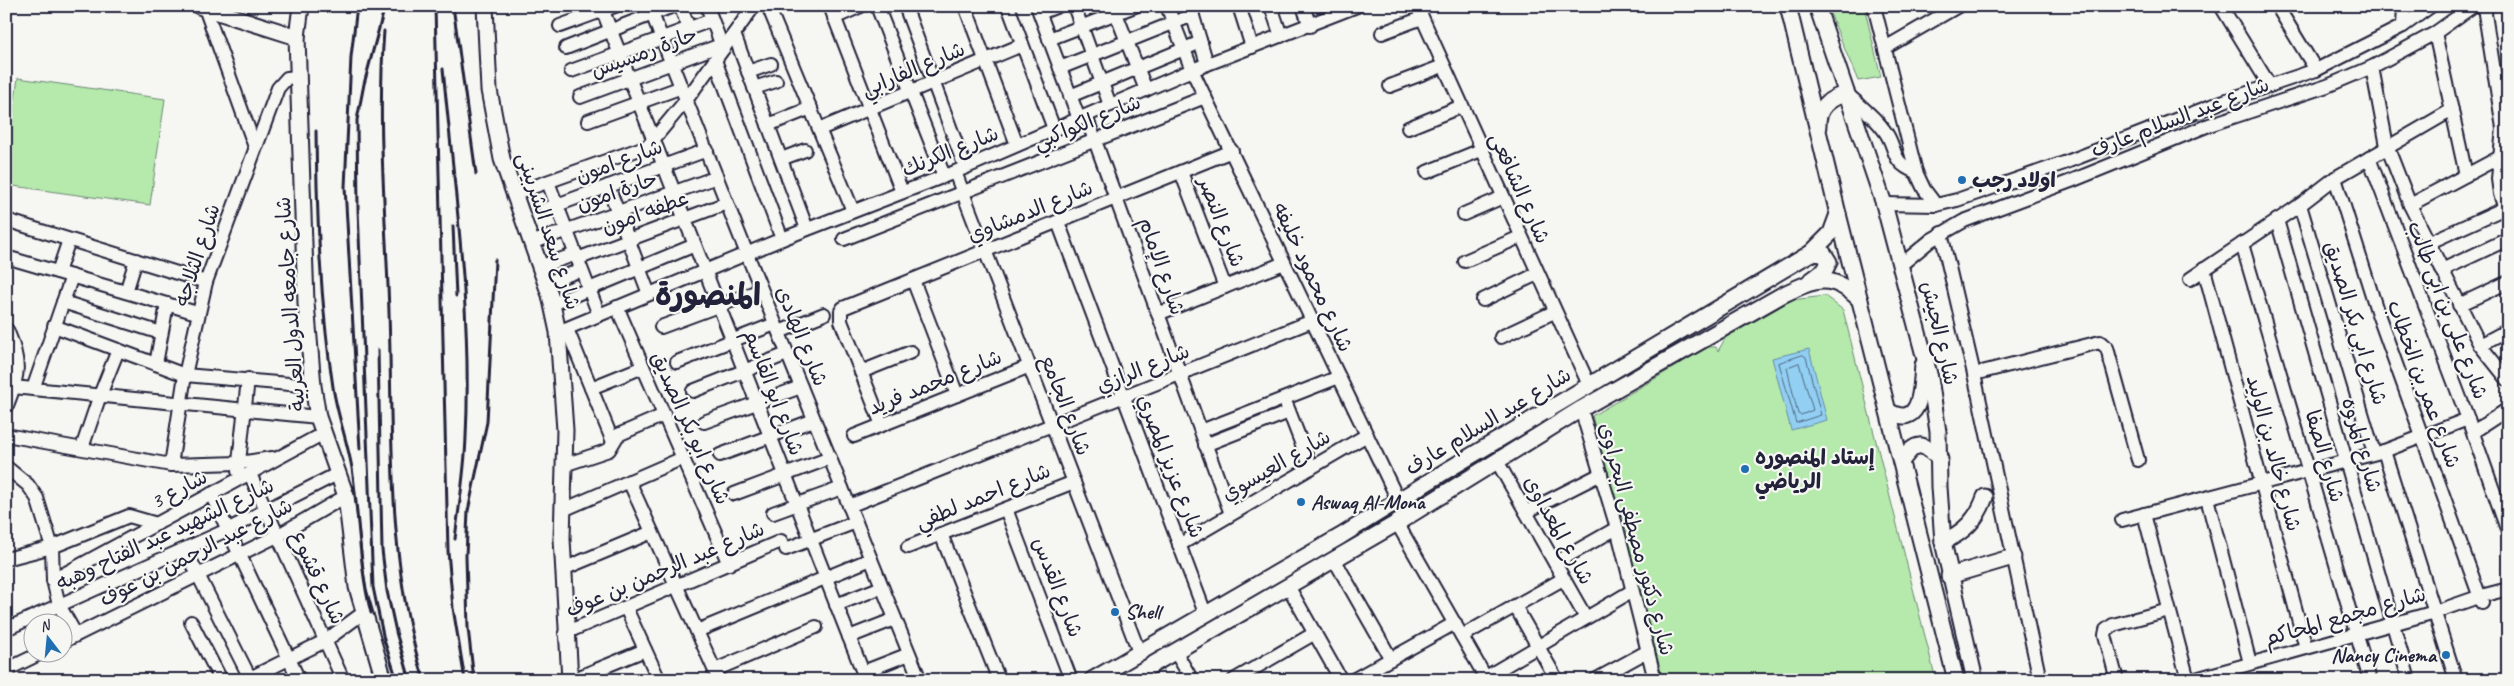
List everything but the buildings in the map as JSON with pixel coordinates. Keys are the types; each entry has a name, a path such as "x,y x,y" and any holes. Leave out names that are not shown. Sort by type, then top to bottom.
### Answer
{"main road":[{"name":"شارع جامعه الدول العربية","path":"302,6 297,37 298,77 306,303 313,386 318,417 340,473 346,496 356,579 363,613 384,680"},
{"name":"شارع سعد الشربينى","path":"485,6 489,90 502,159 562,330 564,396 563,569 565,634 571,680"},
{"path":"1788,6 1838,214 1956,680"},
{"name":"شارع الجيش","path":"1816,6 1884,204 1902,264 1924,351 1935,405 1940,459 1939,487 1943,542 1949,576 1975,680"},
{"path":"202,7 244,14 297,37"},
{"path":"1818,130 1817,121 1824,105 1838,96 1847,94"},
{"name":"شارع عبد السلام عارف","path":"1092,680 1341,536 1811,253 1831,233 1838,214"},
{"path":"1808,283 1825,270 1829,262 1824,254 1811,253"},
{"name":"شارع عبد السلام عارف","path":"1126,680 1397,522 1581,409 1768,302 1808,283 1829,280 1840,283 1860,300"},
{"path":"6,332 15,352 17,366 13,387 6,404"},
{"path":"1888,411 1904,416 1918,406 1924,351"},
{"path":"1902,462 1913,448 1919,445 1925,446 1940,459"},
{"path":"1943,542 1970,525 1980,512 1985,497"},
{"path":"1949,576 2013,557"}],"street":[{"path":"566,48 611,30 651,10 673,6"},
{"path":"680,6 689,28"},
{"path":"707,6 722,46"},
{"path":"513,194 641,149 654,141 684,93 715,60 722,46 734,34 754,6"},
{"path":"768,6 853,211"},
{"path":"862,6 832,12 871,108 902,192"},
{"path":"877,6 911,91 955,172"},
{"path":"905,6 934,82 955,172"},
{"path":"965,6 1017,145"},
{"path":"1008,6 1054,129"},
{"path":"1038,10 1058,6"},
{"path":"1074,6 1110,105"},
{"path":"1049,39 1114,10 1135,6"},
{"name":"شارع محمود خليفه","path":"1167,6 1192,70 1398,500"},
{"path":"1239,6 1252,47"},
{"path":"1271,6 1281,36"},
{"path":"1303,6 1310,26"},
{"name":"شارع الكرنك","path":"562,330 782,239 955,172 1192,70 1310,26 1357,6"},
{"path":"1874,6 1916,172 1924,190 1936,205"},
{"path":"1885,48 1958,6"},
{"path":"2221,6 2267,87 2269,104"},
{"path":"2276,6 2316,70"},
{"path":"2403,26 2404,6"},
{"name":"شارع عبد السلام عارف","path":"1884,204 1936,205 1957,200 2064,163 2224,100 2316,70 2403,26 2431,6"},
{"name":"شارع عبد السلام عارف","path":"1902,264 1940,234 1964,221 2071,181 2209,125 2327,86 2372,67 2435,33 2473,6"},
{"path":"202,7 255,147"},
{"path":"560,26 606,8"},
{"name":"شارع ابو القاسم","path":"606,8 611,30 639,103 865,676"},
{"path":"2428,243 2506,212 2503,180 2503,128 2483,9"},
{"name":"شارع الهادى","path":"651,10 761,290 920,680"},
{"name":"شارع الإمام","path":"1038,10 1070,96 1095,140 1231,514"},
{"path":"1114,10 1146,90"},
{"path":"1060,68 1173,22 1192,10 1207,64"},
{"path":"1382,33 1419,12"},
{"name":"شارع الشافعى","path":"1419,12 1589,386"},
{"path":"571,71 712,20"},
{"path":"2435,33 2466,175"},
{"path":"734,34 807,229"},
{"path":"1070,96 1201,42"},
{"name":"شارع الفارابي","path":"820,130 1022,45"},
{"name":"حارة رمسيس","path":"580,97 722,46"},
{"path":"715,60 782,239"},
{"path":"748,72 771,64"},
{"path":"1390,86 1443,66"},
{"path":"2372,67 2387,146 2410,205 2480,345 2505,372"},
{"name":"شارع الثلاجه","path":"171,464 185,374 197,313 206,282 278,88 287,78 298,77"},
{"path":"754,88 776,80"},
{"path":"588,121 639,103 684,93"},
{"path":"1847,94 1884,129 1898,161 1906,168 1916,172"},
{"name":"شارع الكواكبي","path":"844,239 1205,97"},
{"path":"1408,128 1462,106"},
{"path":"768,125 811,108"},
{"path":"2190,278 2300,205 2336,178 2387,146 2452,110"},
{"path":"2148,131 2154,148"},
{"path":"2410,205 2466,175 2504,149"},
{"name":"شارع امون","path":"551,207 706,150"},
{"path":"781,159 805,150"},
{"path":"1427,172 1481,150"},
{"name":"شارع الدمشاوي","path":"861,372 841,321 841,311 843,308 1232,151"},
{"name":"شارع على بن ابى طالب","path":"2369,158 2507,526"},
{"path":"2064,163 2071,181"},
{"name":"شارع الجامع","path":"955,172 987,250 1139,652"},
{"name":"شارع النصر","path":"1181,172 1225,287"},
{"name":"حارة امون","path":"530,242 717,177"},
{"name":"شارع عمر بن الخطاب","path":"2336,178 2378,314 2420,436 2481,599"},
{"path":"548,182 551,207 566,230 599,315"},
{"path":"608,186 648,294"},
{"path":"1464,214 1503,197"},
{"name":"عطفه امون","path":"578,261 727,203"},
{"name":"شارع ابى بكر الصديق","path":"2300,205 2379,452 2435,612 2456,680"},
{"path":"6,220 206,282"},
{"name":"شارع المروه","path":"2277,220 2409,680"},
{"name":"شارع عزيز المصري","path":"1058,222 1205,613"},
{"path":"1940,234 1974,374 2040,680"},
{"path":"1465,261 1520,237"},
{"path":"58,272 69,240"},
{"path":"2442,270 2508,240"},
{"name":"شارع الصفا","path":"2242,244 2370,680"},
{"path":"553,304 695,245"},
{"path":"6,257 197,313"},
{"path":"126,292 136,260"},
{"path":"540,267 578,261"},
{"path":"546,283 578,261"},
{"path":"1158,314 1284,263"},
{"name":"شارع خالد بن الوليد","path":"2204,269 2306,648"},
{"path":"1483,300 1537,274"},
{"path":"33,389 72,276"},
{"path":"913,280 957,395"},
{"path":"2459,305 2508,282"},
{"path":"662,327 761,290"},
{"path":"63,302 161,333"},
{"path":"156,364 167,304"},
{"name":"شارع ابو بكر الصديق","path":"617,308 729,564"},
{"path":"1501,337 1554,312"},
{"path":"677,362 732,341 824,314"},
{"name":"شارع الرازي","path":"849,506 1312,321"},
{"path":"54,326 185,374 313,386"},
{"path":"562,330 591,388 613,442"},
{"path":"2480,345 2508,330"},
{"path":"1974,374 2100,342 2107,348 2138,460"},
{"path":"82,448 118,350"},
{"path":"882,425 861,372 911,352"},
{"path":"693,391 787,354"},
{"name":"شارع محمد فريد","path":"854,436 1030,366"},
{"path":"591,388 643,367"},
{"path":"1200,431 1339,377"},
{"path":"236,481 248,379"},
{"path":"13,387 318,417"},
{"path":"704,422 801,387"},
{"path":"1284,399 1311,468"},
{"name":"شارع دكتور مصطفى البحراوى","path":"1581,409 1617,528 1655,680"},
{"path":"2473,432 2508,409"},
{"path":"1206,445 1289,412"},
{"path":"564,465 609,450 618,435 664,415"},
{"path":"2122,520 2379,452 2468,419"},
{"path":"720,455 814,420"},
{"name":"شارع 3","path":"53,580 324,434"},
{"path":"6,435 171,464 239,463 282,456"},
{"name":"شارع العيسوي","path":"1179,545 1367,435"},
{"path":"563,510 683,458"},
{"path":"734,494 830,458"},
{"name":"شارع المعداوى","path":"1497,461 1586,618"},
{"path":"6,467 33,491 52,547 53,580 59,605 76,635"},
{"name":"شارع الشهيد عبد الفتاح وهبه","path":"6,629 227,530 340,473"},
{"name":"شارع قشوع","path":"250,474 343,680"},
{"path":"1526,512 1601,474"},
{"path":"629,481 717,675 816,627"},
{"name":"شارع احمد لطفي","path":"908,547 1074,482"},
{"path":"773,513 842,488"},
{"path":"211,494 299,680"},
{"name":"شارع عبد الرحمن بن عوف","path":"72,637 277,536 346,496"},
{"path":"2207,498 2250,663"},
{"name":"شارع القدس","path":"1006,509 1071,680"},
{"path":"2144,514 2188,680"},
{"path":"6,559 52,547 129,516 157,524"},
{"name":"شارع عبد الرحمن بن عوف","path":"565,634 729,564 784,545 810,540 856,522"},
{"path":"1397,522 1455,623 1484,679 1632,591"},
{"path":"1555,563 1617,528"},
{"path":"563,569 652,532"},
{"path":"942,534 999,680"},
{"path":"185,548 249,679 325,641 363,613"},
{"path":"697,631 871,559"},
{"path":"1334,559 1390,659"},
{"path":"1462,636 1563,579"},
{"path":"1288,586 1341,680"},
{"path":"836,605 882,587"},
{"name":"شارع مجمع المحاكم","path":"2192,680 2481,599 2508,589"},
{"path":"1515,606 1557,680"},
{"path":"626,608 659,680"},
{"path":"2117,680 2105,635 2106,630 2113,625 2169,610"},
{"path":"849,637 895,619"},
{"path":"191,622 220,680"},
{"path":"1353,680 1455,623"},
{"path":"1234,680 1315,634"},
{"path":"571,680 645,650"},
{"path":"1595,680 1648,651"},
{"path":"1175,652 1192,680"},
{"path":"865,676 909,654"},
{"path":"6,670 22,662"}],"green space":[{"path":"1827,6 1864,6 1881,77 1858,81"},
{"path":"18,78 165,99 150,205 6,185 6,161"},
{"name":"إستاد المنصوره الرياضي","path":"1825,296 1843,310 1936,680 1662,680 1592,416 1708,347 1716,347 1718,351 1726,337 1792,300"}],"water":[{"path":"1809,349 1827,420 1791,430 1772,358"}],"railway":[{"path":"357,6 351,57 345,187 360,449"},
{"path":"385,6 364,84 357,120 358,209 373,587 384,640 397,680"},
{"path":"435,6 448,551 453,608 465,680"},
{"path":"453,6 476,174"},
{"path":"384,31 381,101 394,498 397,544 403,589 412,635 424,680"},
{"path":"443,69 457,207 467,345 465,450 455,539"},
{"path":"316,131 317,195 325,323 335,397 352,468 362,559 371,613"},
{"path":"453,226 456,296"},
{"path":"474,680 468,628 466,556 468,511 487,422 495,260"},
{"path":"378,350 382,550 387,591 396,632 410,680"}],"place":[{"name":"اولاد رجب","path":"1962,180"},
{"name":"إستاد المنصوره الرياضي","path":"1745,469"},
{"name":"Aswaq Al-Mona","path":"1301,502"},
{"name":"Shell","path":"1115,612"},
{"name":"Nancy Cinema","path":"2446,655"}],"district":[{"name":"المنصورة","path":"708,294"}]}
